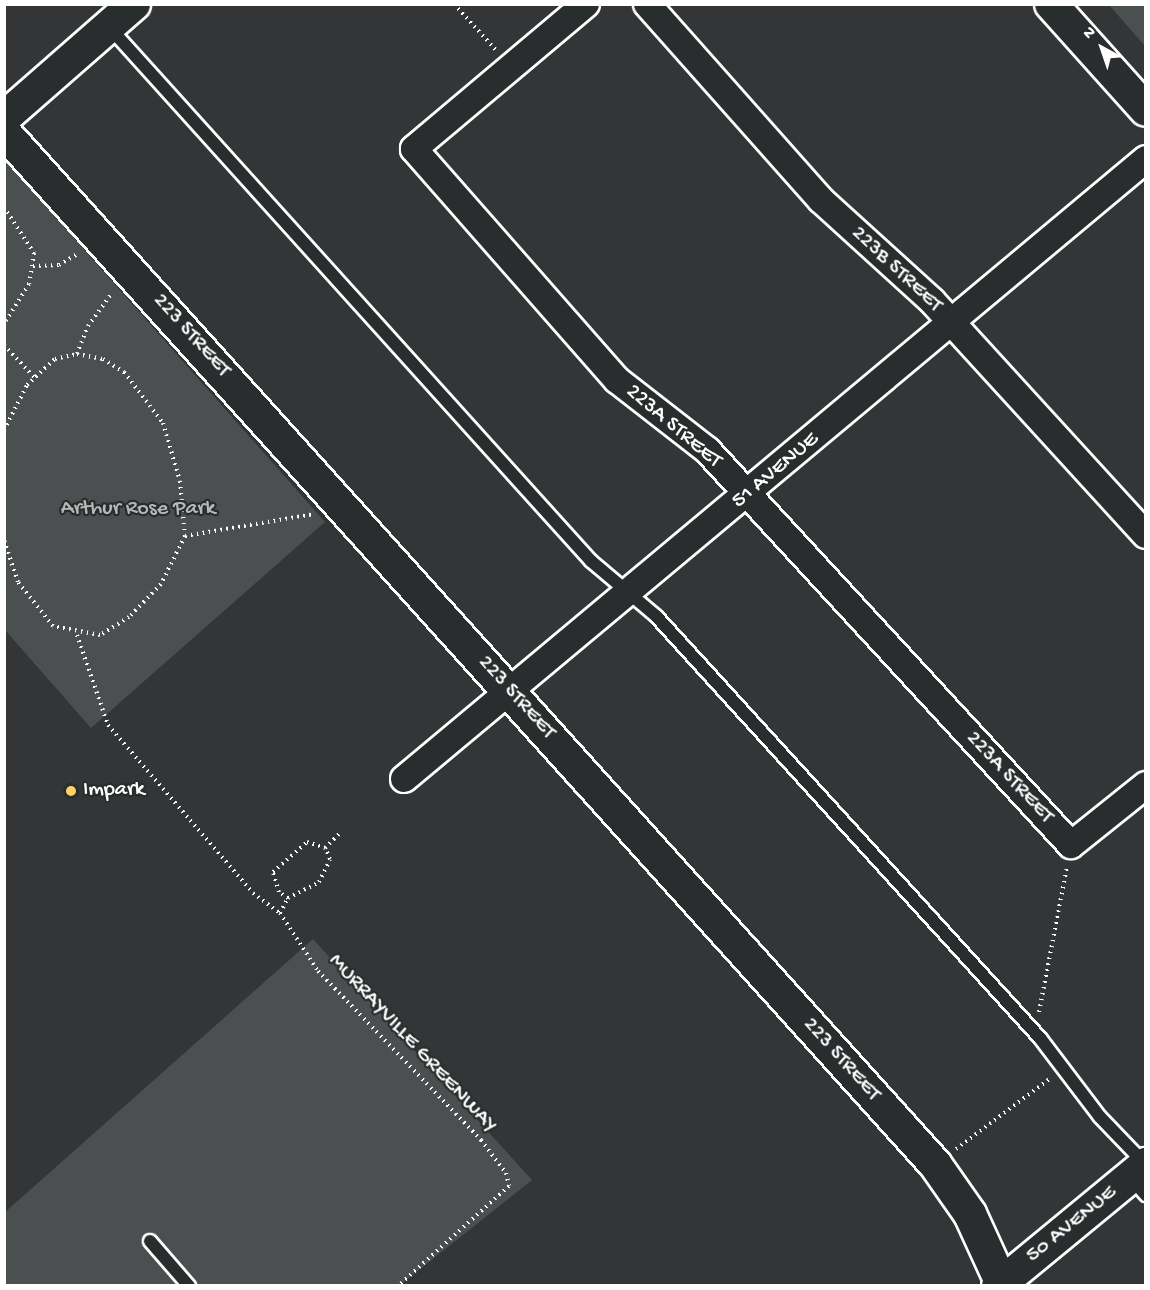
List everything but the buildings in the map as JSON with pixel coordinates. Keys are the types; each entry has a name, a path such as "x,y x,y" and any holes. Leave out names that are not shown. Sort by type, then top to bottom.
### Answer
{"street":[{"path":"4,118 134,4"},
{"path":"509,69 586,4"},
{"name":"223B STREET","path":"647,4 821,200 951,323 1146,535"},
{"path":"1051,4 1146,110"},
{"name":"223A STREET","path":"509,69 414,149 617,380 707,450 1071,845"},
{"name":"223 STREET","path":"4,132 101,236 935,1164 970,1214 1001,1284"},
{"name":"51 AVENUE","path":"404,779 508,690 748,495 1146,159"},
{"path":"1071,845 1146,785"},
{"name":"50 AVENUE","path":"1001,1284 1142,1175"}],"lane":[{"path":"109,27 591,561 656,616 1040,1038 1142,1175"},
{"path":"150,1241 189,1286"}],"path":[{"path":"454,4 509,69"},
{"path":"4,207 34,253 33,266 4,324"},
{"path":"33,266 59,265 101,236"},
{"path":"77,354 101,304 134,273"},
{"path":"4,345 34,377"},
{"path":"4,430 34,377 55,359 77,354 103,359 124,372 163,423 180,481 185,536 161,584 129,617 100,635 77,635 53,626 34,606 18,582 4,540"},
{"path":"185,536 288,521 344,506"},
{"name":"MURRAYVILLE GREENWAY","path":"77,635 108,725 253,894 280,912 318,971 481,1140 506,1173 509,1186 398,1286"},
{"path":"325,848 339,834"},
{"path":"280,912 288,898 319,882 330,859 325,848 307,842 273,872 279,892 288,898"},
{"path":"1040,1038 1038,1020 1071,845"},
{"path":"935,1164 1064,1069"}],"green space":[{"path":"1109,5 1145,5 1145,46"},
{"name":"Arthur Rose Park","path":"4,159 325,522 91,728 5,630"},
{"path":"313,939 532,1180 400,1285 5,1285 4,1213"}],"place":[{"name":"Impark","path":"71,791"}]}
